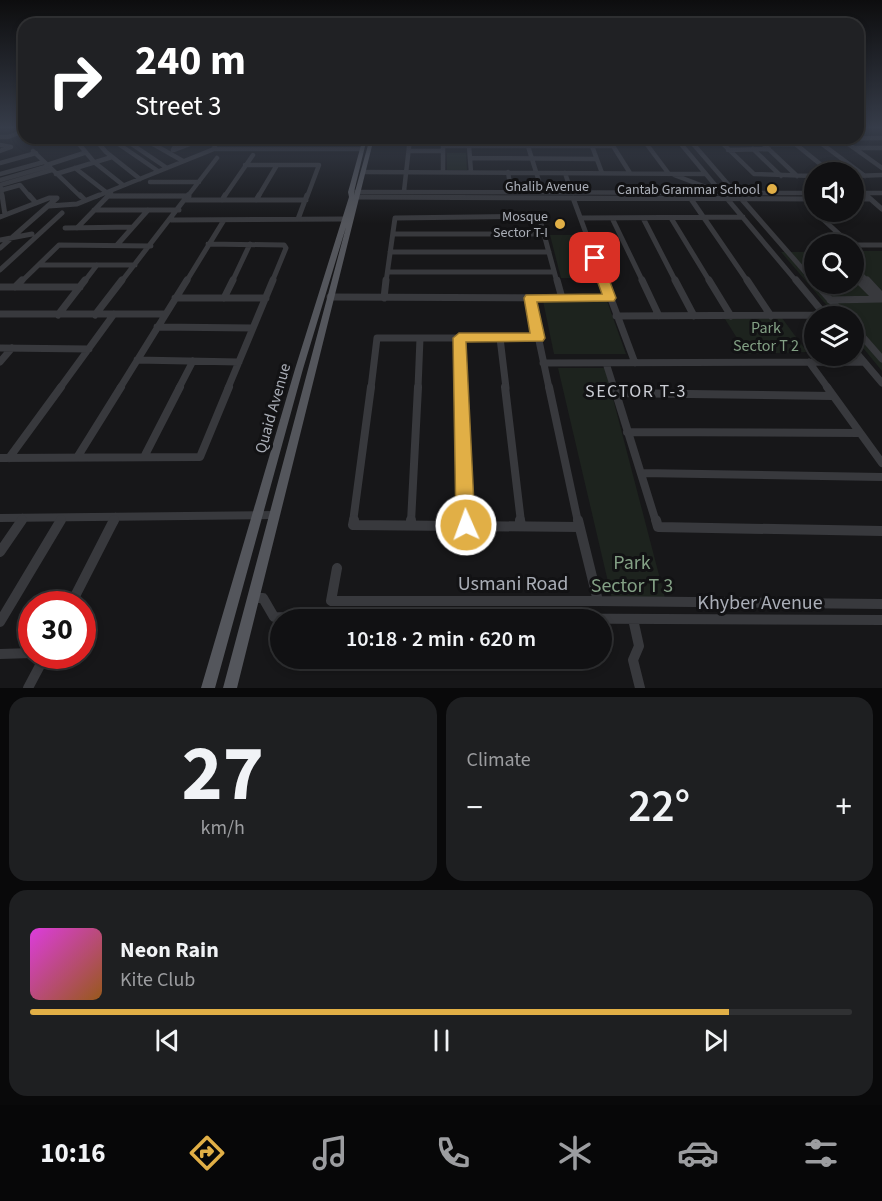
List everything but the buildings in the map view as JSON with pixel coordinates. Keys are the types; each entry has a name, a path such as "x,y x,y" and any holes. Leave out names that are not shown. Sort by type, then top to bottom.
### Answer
{"main road":[{"name":"Quaid Avenue","path":"208,688 344,219 354,194 360,160"},
{"path":"230,688 354,194 366,160"}],"street":[{"path":"43,160 85,200"},
{"path":"0,187 67,160"},
{"path":"0,174 50,167 75,168 101,160"},
{"path":"116,160 140,179"},
{"path":"142,160 158,171"},
{"path":"155,160 167,168"},
{"path":"95,315 179,210 215,160"},
{"path":"222,200 249,160"},
{"path":"404,191 408,160"},
{"path":"443,160 444,172"},
{"path":"470,160 471,172"},
{"path":"533,160 542,191"},
{"path":"596,160 602,173"},
{"path":"622,160 630,173"},
{"path":"659,160 669,174 706,187 717,186"},
{"path":"694,160 818,306"},
{"path":"707,160 804,270"},
{"path":"738,160 750,172 761,176 804,176"},
{"path":"765,160 781,176"},
{"path":"781,160 797,176"},
{"path":"844,160 865,176 882,176"},
{"path":"49,206 70,205 108,193 183,161"},
{"path":"94,162 123,185"},
{"path":"245,165 319,165 298,219"},
{"path":"256,200 277,165"},
{"path":"0,180 50,167"},
{"path":"75,168 108,193 222,200 306,200"},
{"path":"363,172 706,174"},
{"path":"508,172 512,191"},
{"path":"565,173 570,191"},
{"path":"150,182 199,182"},
{"path":"0,187 20,185 36,203"},
{"path":"0,187 2,216 55,197 56,200 0,248"},
{"path":"706,187 711,192"},
{"name":"Ghalib Avenue","path":"354,194 404,191 804,193"},
{"path":"77,228 108,193"},
{"path":"864,193 882,193"},
{"name":"Ghalib Avenue","path":"354,194 804,199"},
{"path":"864,194 882,208"},
{"path":"864,197 870,199"},
{"path":"573,198 635,363"},
{"path":"691,199 771,316"},
{"path":"94,210 179,210"},
{"path":"117,245 148,210"},
{"path":"0,270 62,213"},
{"path":"384,298 395,218 539,216 562,298"},
{"path":"580,218 743,217"},
{"path":"612,218 659,316"},
{"path":"643,218 694,316"},
{"path":"671,218 731,316"},
{"path":"171,220 344,219"},
{"path":"78,456 224,220"},
{"path":"827,222 841,234"},
{"path":"831,222 842,234"},
{"path":"65,228 133,227"},
{"path":"0,240 32,234"},
{"path":"393,234 544,234"},
{"path":"5,458 200,457 286,248 284,245 208,244"},
{"path":"224,298 250,244"},
{"path":"15,287 59,245 151,246"},
{"path":"864,246 882,246"},
{"path":"390,252 549,252"},
{"path":"39,265 135,265"},
{"path":"58,315 97,265"},
{"path":"388,272 554,272"},
{"path":"864,279 880,298"},
{"path":"864,284 880,298"},
{"path":"0,287 80,287"},
{"path":"825,294 836,306"},
{"path":"330,297 609,298"},
{"path":"175,298 266,298"},
{"name":"Usmani Road","path":"337,568 331,601 598,601 579,526 530,298"},
{"path":"830,300 880,298"},
{"path":"0,314 165,314"},
{"path":"5,458 114,314"},
{"path":"616,316 804,316"},
{"path":"157,327 253,328"},
{"path":"538,338 377,338 353,525 579,526"},
{"path":"411,525 420,338"},
{"path":"459,338 466,525"},
{"path":"500,338 521,525"},
{"path":"864,338 882,359"},
{"path":"0,348 89,349"},
{"path":"0,362 12,348"},
{"path":"137,360 239,362"},
{"path":"144,457 192,361"},
{"path":"543,363 804,362"},
{"path":"864,362 882,383"},
{"path":"606,363 658,527 882,531"},
{"path":"812,366 882,463"},
{"path":"616,393 834,396"},
{"path":"627,432 860,433"},
{"path":"641,472 882,477"},
{"path":"0,518 273,515"},
{"path":"78,591 116,517"},
{"path":"0,552 23,518"},
{"path":"0,622 62,518"},
{"name":"Khyber Avenue","path":"253,598 263,598 274,617 882,620"},
{"path":"598,601 882,604"},
{"path":"633,619 639,646 633,660 640,688"},
{"path":"0,654 18,653"},
{"path":"28,688 38,669"}],"green space":[{"path":"447,160 466,160 467,170 447,170"},
{"path":"550,235 580,235 596,278 561,278"},
{"path":"864,251 882,251 882,371 864,349 864,306 827,306 817,294 864,294"},
{"path":"781,252 804,252 804,279"},
{"path":"543,301 607,301 626,354 554,354"},
{"name":"Park Sector T 2","path":"782,318 804,348 804,352 747,354 725,319"},
{"name":"Park Sector T 3","path":"558,368 605,368 665,598 612,599"}],"place":[{"name":"Cantab Grammar School","path":"772,189"},
{"name":"Mosque Sector T-I","path":"560,224"}],"district":[{"name":"SECTOR T-3","path":"636,391"}],"route":[{"path":"466,525 459,338 538,338 530,298 609,298 595,258"}]}
